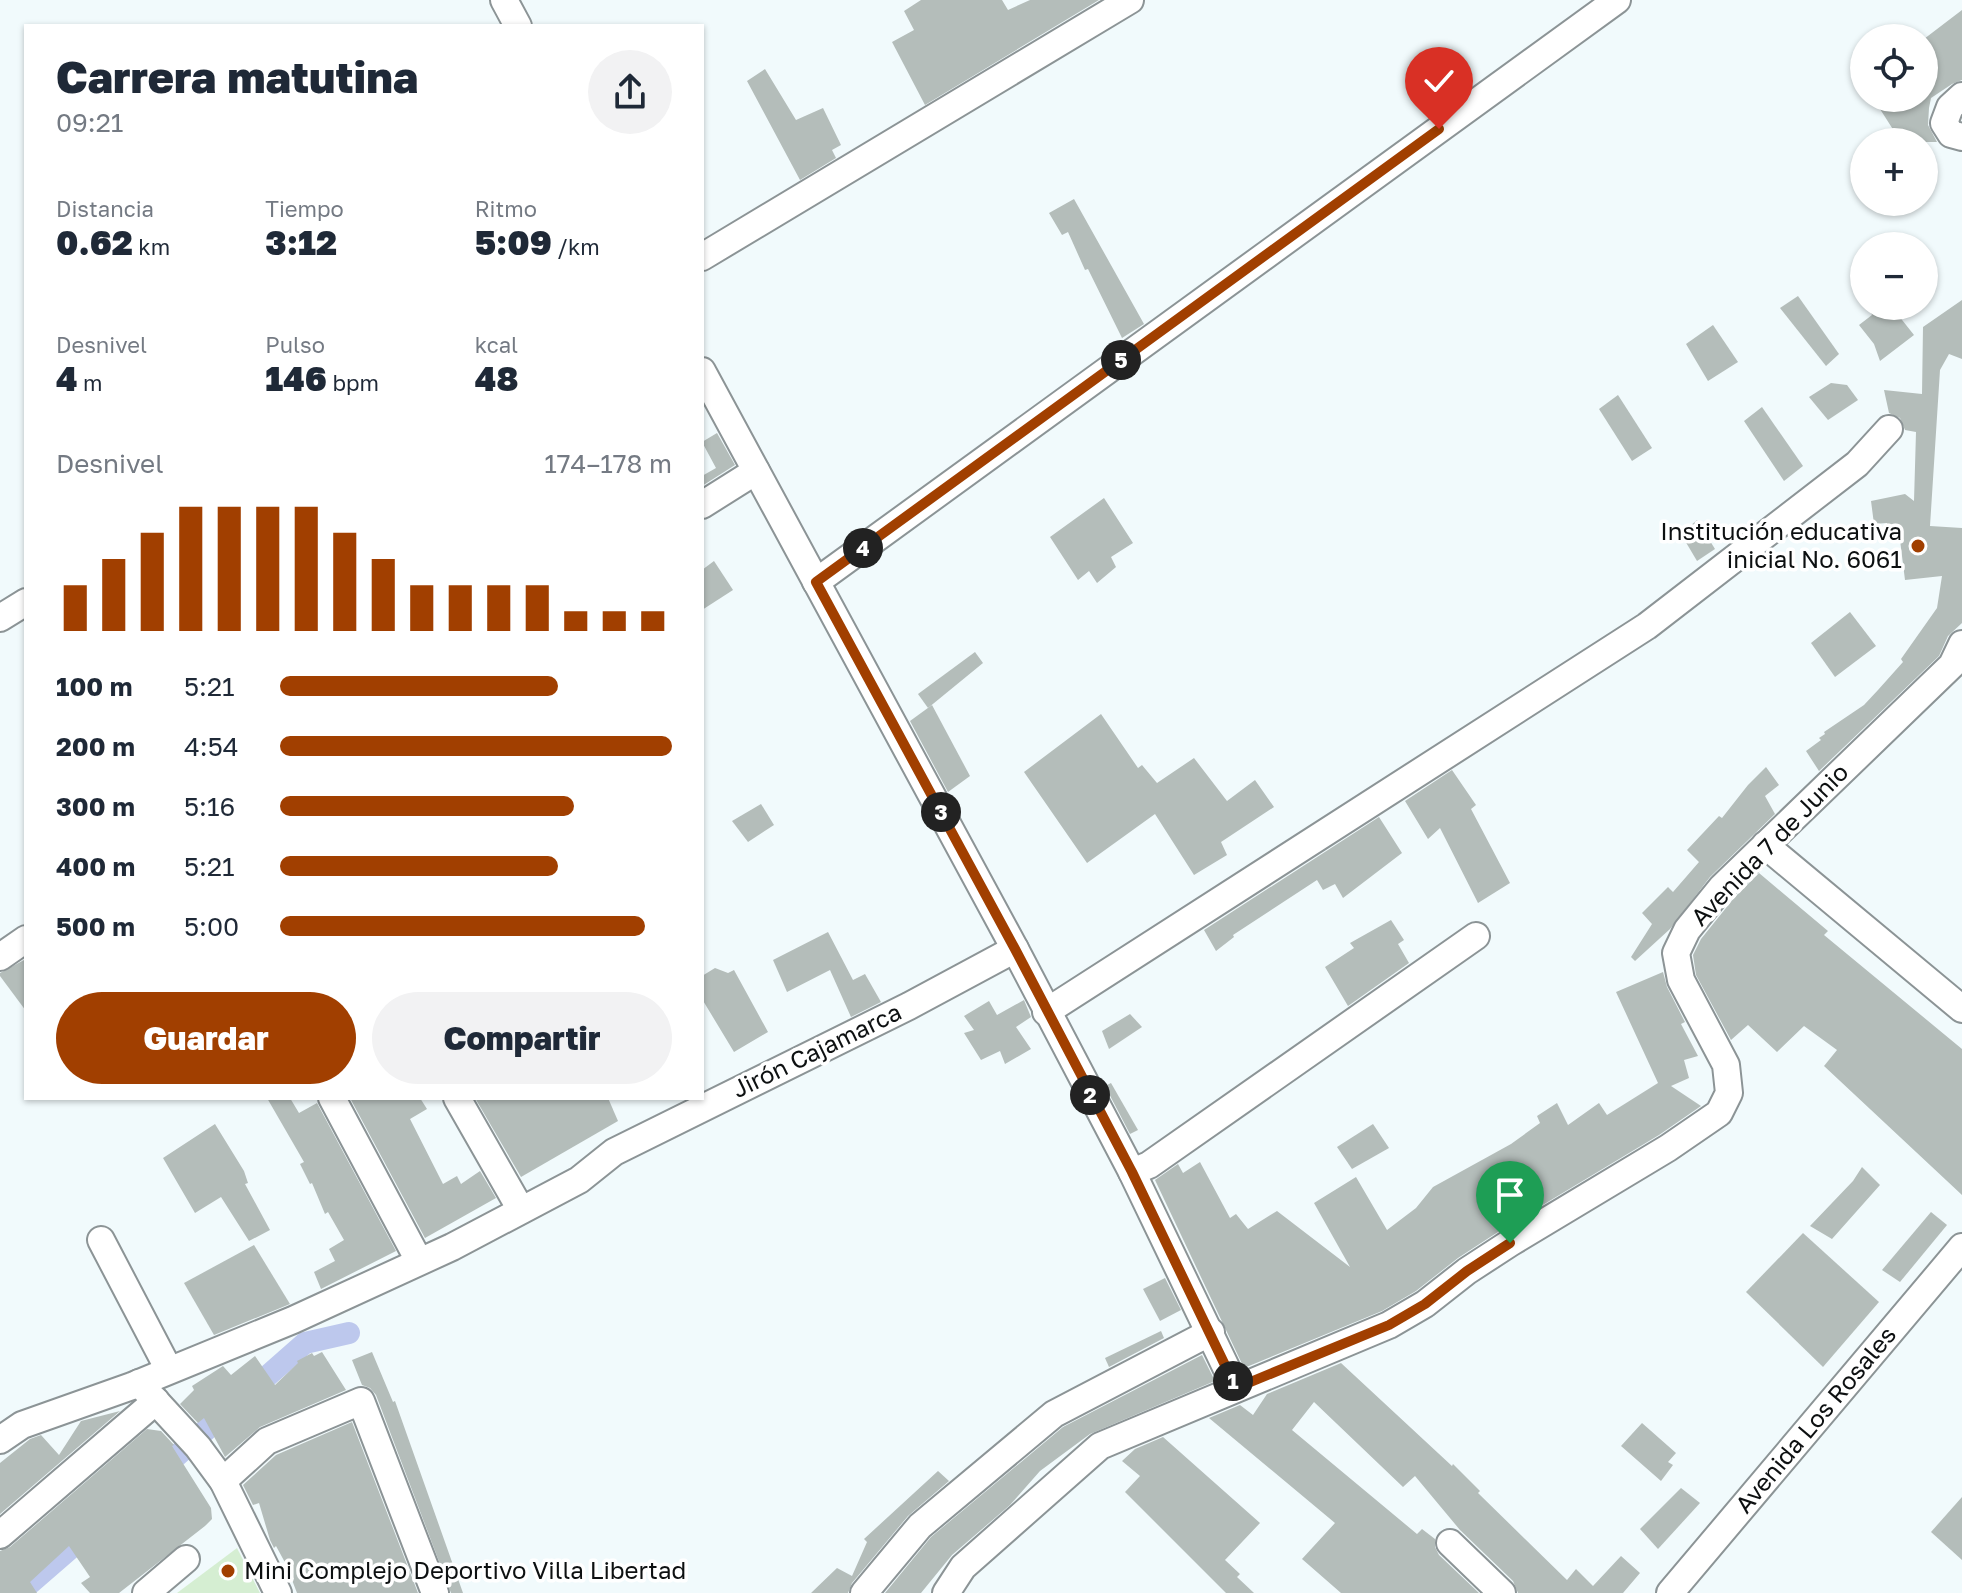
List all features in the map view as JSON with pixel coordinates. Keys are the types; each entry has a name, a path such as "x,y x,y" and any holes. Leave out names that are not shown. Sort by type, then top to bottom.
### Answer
{"street":[{"path":"504,0 517,24"},
{"path":"704,256 1130,0"},
{"path":"816,582 1617,0"},
{"path":"1962,96 1950,107 1944,123 1951,134 1962,137"},
{"path":"704,375 1015,949 1132,1172 1236,1388"},
{"path":"1046,1012 1647,626 1857,464 1889,429"},
{"path":"704,504 756,471"},
{"path":"0,618 24,603"},
{"name":"Avenida 7 de Junio","path":"946,1593 963,1567 1100,1446 1389,1325 1425,1304 1510,1243 1668,1148 1719,1113 1729,1093 1726,1065 1681,980 1676,953 1687,930 1722,887 1952,665 1962,644"},
{"path":"1765,845 1962,1009"},
{"path":"1132,1172 1149,1165 1476,936"},
{"path":"0,957 24,940"},
{"name":"Jirón Cajamarca","path":"148,1392 169,1370 293,1320 419,1261 579,1180 614,1152 909,1006 1015,949"},
{"path":"333,1100 419,1261"},
{"path":"458,1100 521,1210"},
{"path":"101,1240 169,1370"},
{"name":"Avenida Los Rosales","path":"1670,1593 1962,1247"},
{"path":"864,1593 920,1526 1054,1414 1211,1332"},
{"path":"0,1440 22,1425 148,1392"},
{"path":"148,1392 198,1447 223,1481 278,1593"},
{"path":"0,1535 148,1392"},
{"path":"223,1481 267,1441 361,1401 435,1593"},
{"path":"1450,1543 1502,1593"},
{"path":"146,1593 186,1559"}],"green space":[{"name":"Mini Complejo Deportivo Villa Libertad","path":"237,1548 260,1593 177,1593"}],"building":[{"path":"921,0 1002,0 1008,10 1030,0 1099,0 925,105 892,42 914,30 904,11"},
{"path":"1962,10 1962,80 1938,93 1938,28"},
{"path":"765,69 796,120 823,108 841,145 832,150 836,158 800,180 747,81"},
{"path":"1882,112 1929,112 1930,128 1892,128"},
{"path":"1074,199 1144,324 1122,338 1068,232 1062,235 1049,213"},
{"path":"1798,296 1839,354 1826,366 1780,308"},
{"path":"1962,300 1962,359 1949,354 1940,370 1930,526 1962,528 1962,623 1948,636 1939,656 1819,771 1806,751 1821,740 1819,738 1824,732 1864,705 1878,690 1903,662 1901,659 1937,608 1942,576 1905,580 1900,540 1888,540 1887,523 1874,524 1871,501 1905,494 1914,501 1916,432 1905,430 1900,418 1889,413 1884,390 1922,394 1923,327 1938,320 1938,317"},
{"path":"1866,320 1902,320 1914,335 1880,361 1874,344 1859,325"},
{"path":"1713,325 1738,362 1708,381 1686,344"},
{"path":"1831,383 1847,385 1858,400 1828,420 1809,397"},
{"path":"1618,395 1652,448 1632,461 1599,409"},
{"path":"1762,407 1803,466 1784,481 1744,421"},
{"path":"717,433 735,465 704,485 704,475 716,468 704,441"},
{"path":"1104,498 1133,543 1111,557 1116,567 1097,583 1089,571 1078,580 1050,537"},
{"path":"1697,520 1715,549 1697,561 1681,534"},
{"path":"714,561 733,590 704,609 704,568"},
{"path":"1850,612 1876,646 1835,677 1811,643"},
{"path":"975,652 983,663 928,708 918,694"},
{"path":"932,705 970,776 948,792 910,721"},
{"path":"1101,714 1138,768 1142,765 1157,783 1194,758 1227,801 1255,780 1274,807 1221,842 1227,855 1194,875 1155,814 1087,863 1024,772"},
{"path":"1766,767 1779,785 1765,796 1775,814 1710,877 1670,929 1635,961 1631,957 1652,924 1642,913 1668,887 1673,892 1699,862 1687,850 1719,816 1722,818"},
{"path":"1452,770 1476,805 1471,809 1510,883 1478,903 1440,828 1428,839 1405,801"},
{"path":"761,804 774,825 748,842 732,821"},
{"path":"1379,817 1402,853 1343,898 1335,884 1323,890 1317,880 1233,935 1216,951 1204,930"},
{"path":"1759,873 1828,931 1824,935 1962,1049 1962,1195 1824,1066 1837,1050 1804,1026 1777,1052 1748,1025 1731,1040 1696,975 1693,955 1701,939 1734,898"},
{"path":"1391,920 1404,940 1398,944 1409,963 1348,1006 1325,967 1354,948 1350,943"},
{"path":"828,932 853,980 865,974 881,1002 851,1017 830,970 787,992 773,960"},
{"path":"24,960 24,1008 0,976 0,973"},
{"path":"715,968 728,973 734,970 768,1032 734,1052 704,1002 704,975"},
{"path":"1663,972 1685,1022 1681,1024 1698,1056 1684,1060 1689,1078 1671,1086 1701,1106 1659,1135 1501,1230 1416,1291 1382,1311 1244,1368 1155,1180 1178,1164 1183,1173 1200,1162 1230,1218 1236,1214 1248,1229 1277,1211 1350,1267 1314,1203 1356,1177 1387,1230 1416,1208 1433,1187 1511,1144 1540,1123 1537,1116 1557,1103 1568,1125 1599,1103 1607,1115 1658,1083 1616,992"},
{"path":"1024,1000 1031,1017 1016,1027 1031,1049 1005,1064 1000,1051 981,1060 964,1033 974,1030 964,1016 989,1001 997,1015"},
{"path":"1130,1014 1142,1027 1109,1049 1102,1031"},
{"path":"1111,1083 1138,1130 1130,1134 1105,1086"},
{"path":"268,1100 291,1100 299,1113 317,1103 396,1251 321,1289 314,1272 335,1261 329,1249 344,1240 328,1212 325,1214 300,1164 304,1162"},
{"path":"351,1100 421,1100 427,1109 410,1119 443,1184 457,1176 461,1184 480,1171 496,1198 425,1238"},
{"path":"476,1100 609,1100 618,1121 521,1177"},
{"path":"215,1124 244,1171 248,1183 245,1184 270,1230 249,1241 221,1197 195,1213 163,1158"},
{"path":"1373,1124 1389,1148 1352,1169 1337,1147"},
{"path":"1862,1167 1880,1185 1832,1239 1810,1226 1853,1181"},
{"path":"1931,1212 1947,1225 1900,1282 1882,1270"},
{"path":"1803,1233 1879,1302 1823,1367 1746,1292"},
{"path":"254,1245 290,1304 214,1335 184,1283"},
{"path":"1165,1278 1181,1310 1160,1321 1143,1289"},
{"path":"1161,1331 1164,1338 1109,1367 1105,1358"},
{"path":"322,1352 346,1390 260,1427 225,1457 204,1418 198,1423 180,1404 194,1390 192,1386 223,1366 231,1375 255,1356 275,1385 297,1361 312,1353 314,1356"},
{"path":"372,1352 395,1401 463,1593 451,1593 376,1395 362,1385 352,1360"},
{"path":"1202,1355 1215,1381 1090,1434 1040,1471 1010,1505 952,1555 921,1593 885,1593 931,1537 1063,1427"},
{"path":"1341,1363 1453,1464 1480,1491 1478,1493 1567,1580 1576,1569 1593,1586 1621,1556 1640,1573 1623,1593 1518,1593 1513,1581 1460,1530 1415,1476 1403,1487 1314,1402 1292,1430 1417,1534 1422,1529 1435,1539 1439,1555 1479,1593 1341,1593 1302,1559 1335,1523 1209,1418 1240,1405 1253,1415 1267,1394"},
{"path":"120,1411 0,1514 0,1463 30,1439 41,1435 59,1455 81,1421"},
{"path":"352,1422 418,1593 297,1593 294,1579 270,1540 259,1503 253,1505 243,1485 276,1455"},
{"path":"1642,1423 1676,1453 1668,1462 1673,1465 1661,1481 1621,1446"},
{"path":"147,1429 161,1431 174,1445 211,1508 212,1519 119,1593 90,1593 81,1583 90,1577 69,1546 30,1582 37,1593 0,1593 0,1551 10,1547"},
{"path":"1163,1437 1260,1523 1225,1560 1254,1593 1226,1593 1125,1492 1140,1476 1122,1461 1135,1449"},
{"path":"938,1471 949,1481 908,1516 852,1583 848,1593 811,1593 837,1568 852,1576 867,1542 864,1539"},
{"path":"1681,1488 1700,1503 1658,1549 1640,1529"},
{"path":"1962,1497 1962,1560 1931,1532"}],"waterway":[{"path":"156,1474 305,1343 349,1333"},
{"path":"19,1593 94,1528"}],"place":[{"name":"Institución educativa inicial No. 6061","path":"1918,546"},
{"name":"Mini Complejo Deportivo Villa Libertad","path":"228,1571"}],"route":[{"path":"1439,129 816,582 1132,1172 1236,1388 1389,1325 1425,1304 1510,1243"}]}
